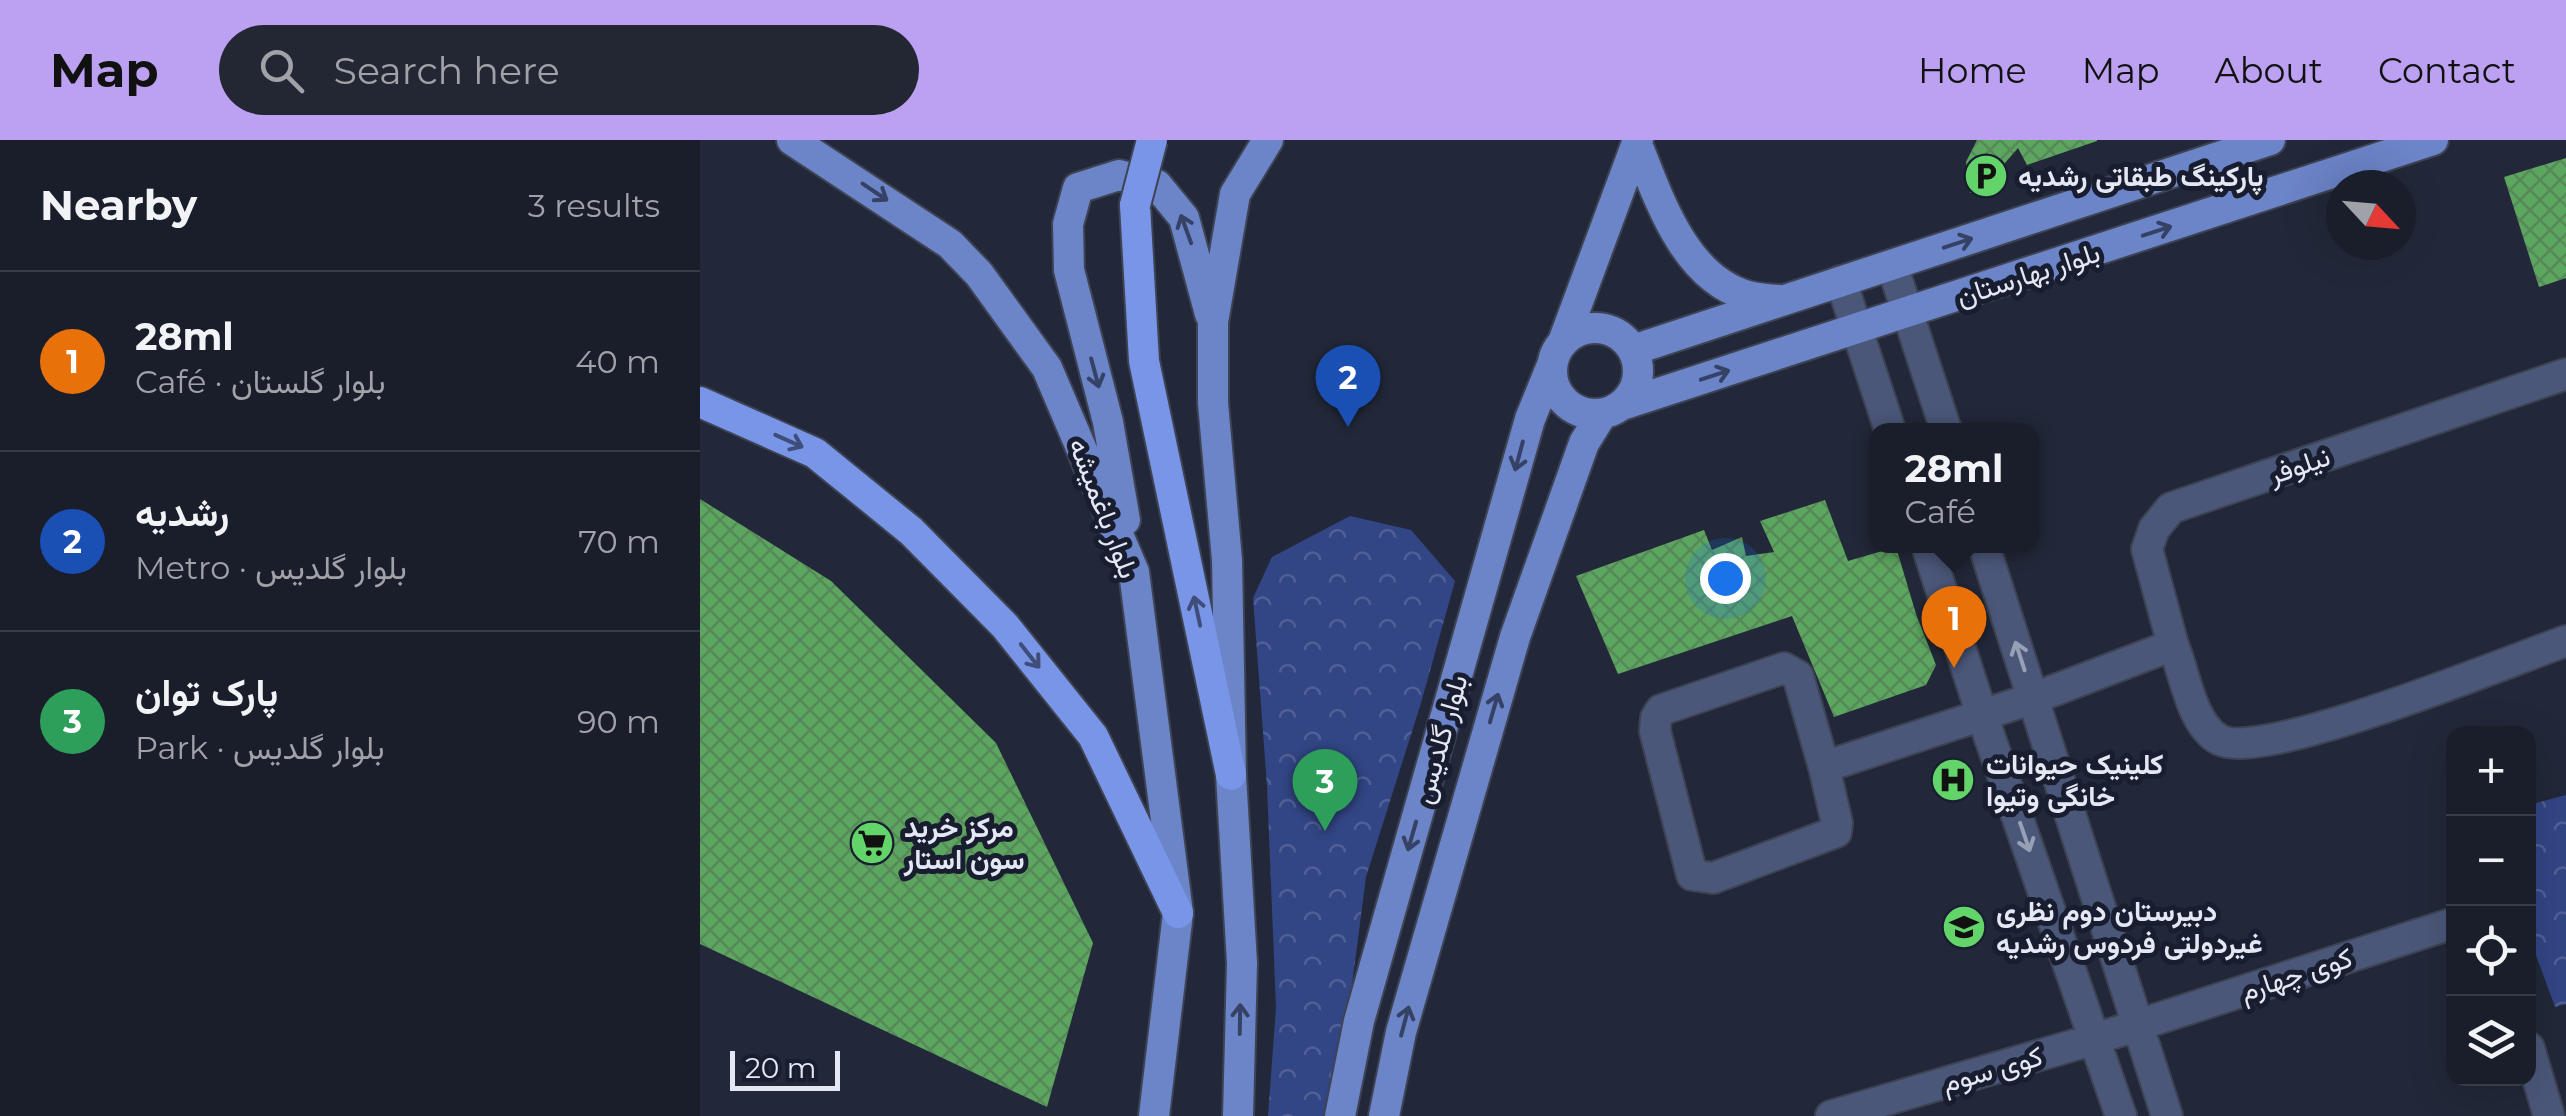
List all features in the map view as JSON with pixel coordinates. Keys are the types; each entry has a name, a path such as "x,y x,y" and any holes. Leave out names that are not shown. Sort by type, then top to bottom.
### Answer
{"highway":[{"path":"1152,140 1134,205 1144,361 1231,775"},
{"path":"700,402 816,453 912,531 1005,626 1093,736 1178,913"}],"main road":[{"name":"بلوار باغمیشه","path":"792,140 950,244 979,274 1047,368 1134,572 1178,913 1154,1116"},
{"path":"1238,1116 1242,963 1231,775 1227,560 1213,403 1212,322 1236,194 1268,140"},
{"name":"بلوار بهارستان","path":"1633,350 2270,140"},
{"name":"بلوار بهارستان","path":"1612,409 2432,140"},
{"path":"1638,142 1661,204 1700,267 1739,293 1782,300"},
{"name":"بلوار گلدیس","path":"1340,1116 1358,1022 1530,418 1638,142"},
{"path":"1134,572 1108,422 1070,270 1068,224 1078,188 1119,175 1157,185 1184,218 1212,322"},
{"path":"1600,328 1614,332 1633,350 1638,362 1636,385 1612,409 1580,412 1569,406 1555,388 1557,353 1574,333 1600,328"},
{"name":"بلوار گلدیس","path":"1384,1116 1401,1032 1515,636 1584,443 1612,409"}],"street":[{"path":"1892,265 1944,423"},
{"path":"1841,281 1888,423"},
{"name":"نیلوفر","path":"2566,374 2171,508 2154,529 2147,549 2173,645 2206,729 2221,741 2242,745 2272,742 2324,728 2566,640"},
{"path":"1929,553 2121,1116"},
{"path":"1986,553 2167,1116"},
{"path":"1824,767 2034,698 2173,645"},
{"path":"1784,668 1798,676 1824,767 1836,832 1713,878 1701,878 1692,875 1654,731 1656,718 1660,710 1784,668"},
{"name":"کوی چهارم","path":"2095,1039 2446,925"},
{"name":"کوی سوم","path":"1831,1116 2095,1039"},
{"path":"2536,1074 2549,1116"}],"green space":[{"path":"1350,516 1411,530 1455,581 1366,877 1335,1116 1268,1116 1276,1008 1267,786 1253,598 1272,557"},
{"path":"2566,795 2566,1004 2555,1007 2536,955 2536,803"}],"building":[{"name":"پارکینگ طبقاتی رشدیه","path":"1977,140 2097,141 2027,165 2018,148 2005,163 2003,187 1970,193 1966,162"},
{"path":"2566,158 2566,278 2539,287 2504,177"},
{"name":"مرکز خرید سون استار","path":"700,499 831,581 996,743 1093,943 1047,1107 700,944"},
{"path":"1825,500 1848,561 1875,553 1898,553 1936,665 1926,685 1834,717 1792,616 1618,674 1576,576 1704,530 1712,550 1742,537 1746,556 1774,552 1760,521"}],"place":[{"name":"پارکینگ طبقاتی رشدیه","path":"1986,176"},
{"name":"رشدیه","path":"1348,427"},
{"name":"28ml","path":"1954,668"},
{"name":"کلینیک حیوانات خانگی وتیوا","path":"1953,780"},
{"name":"پارک توان","path":"1325,831"},
{"name":"مرکز خرید سون استار","path":"872,843"},
{"name":"دبیرستان دوم نظری غیردولتی فردوس رشدیه","path":"1964,927"}]}
